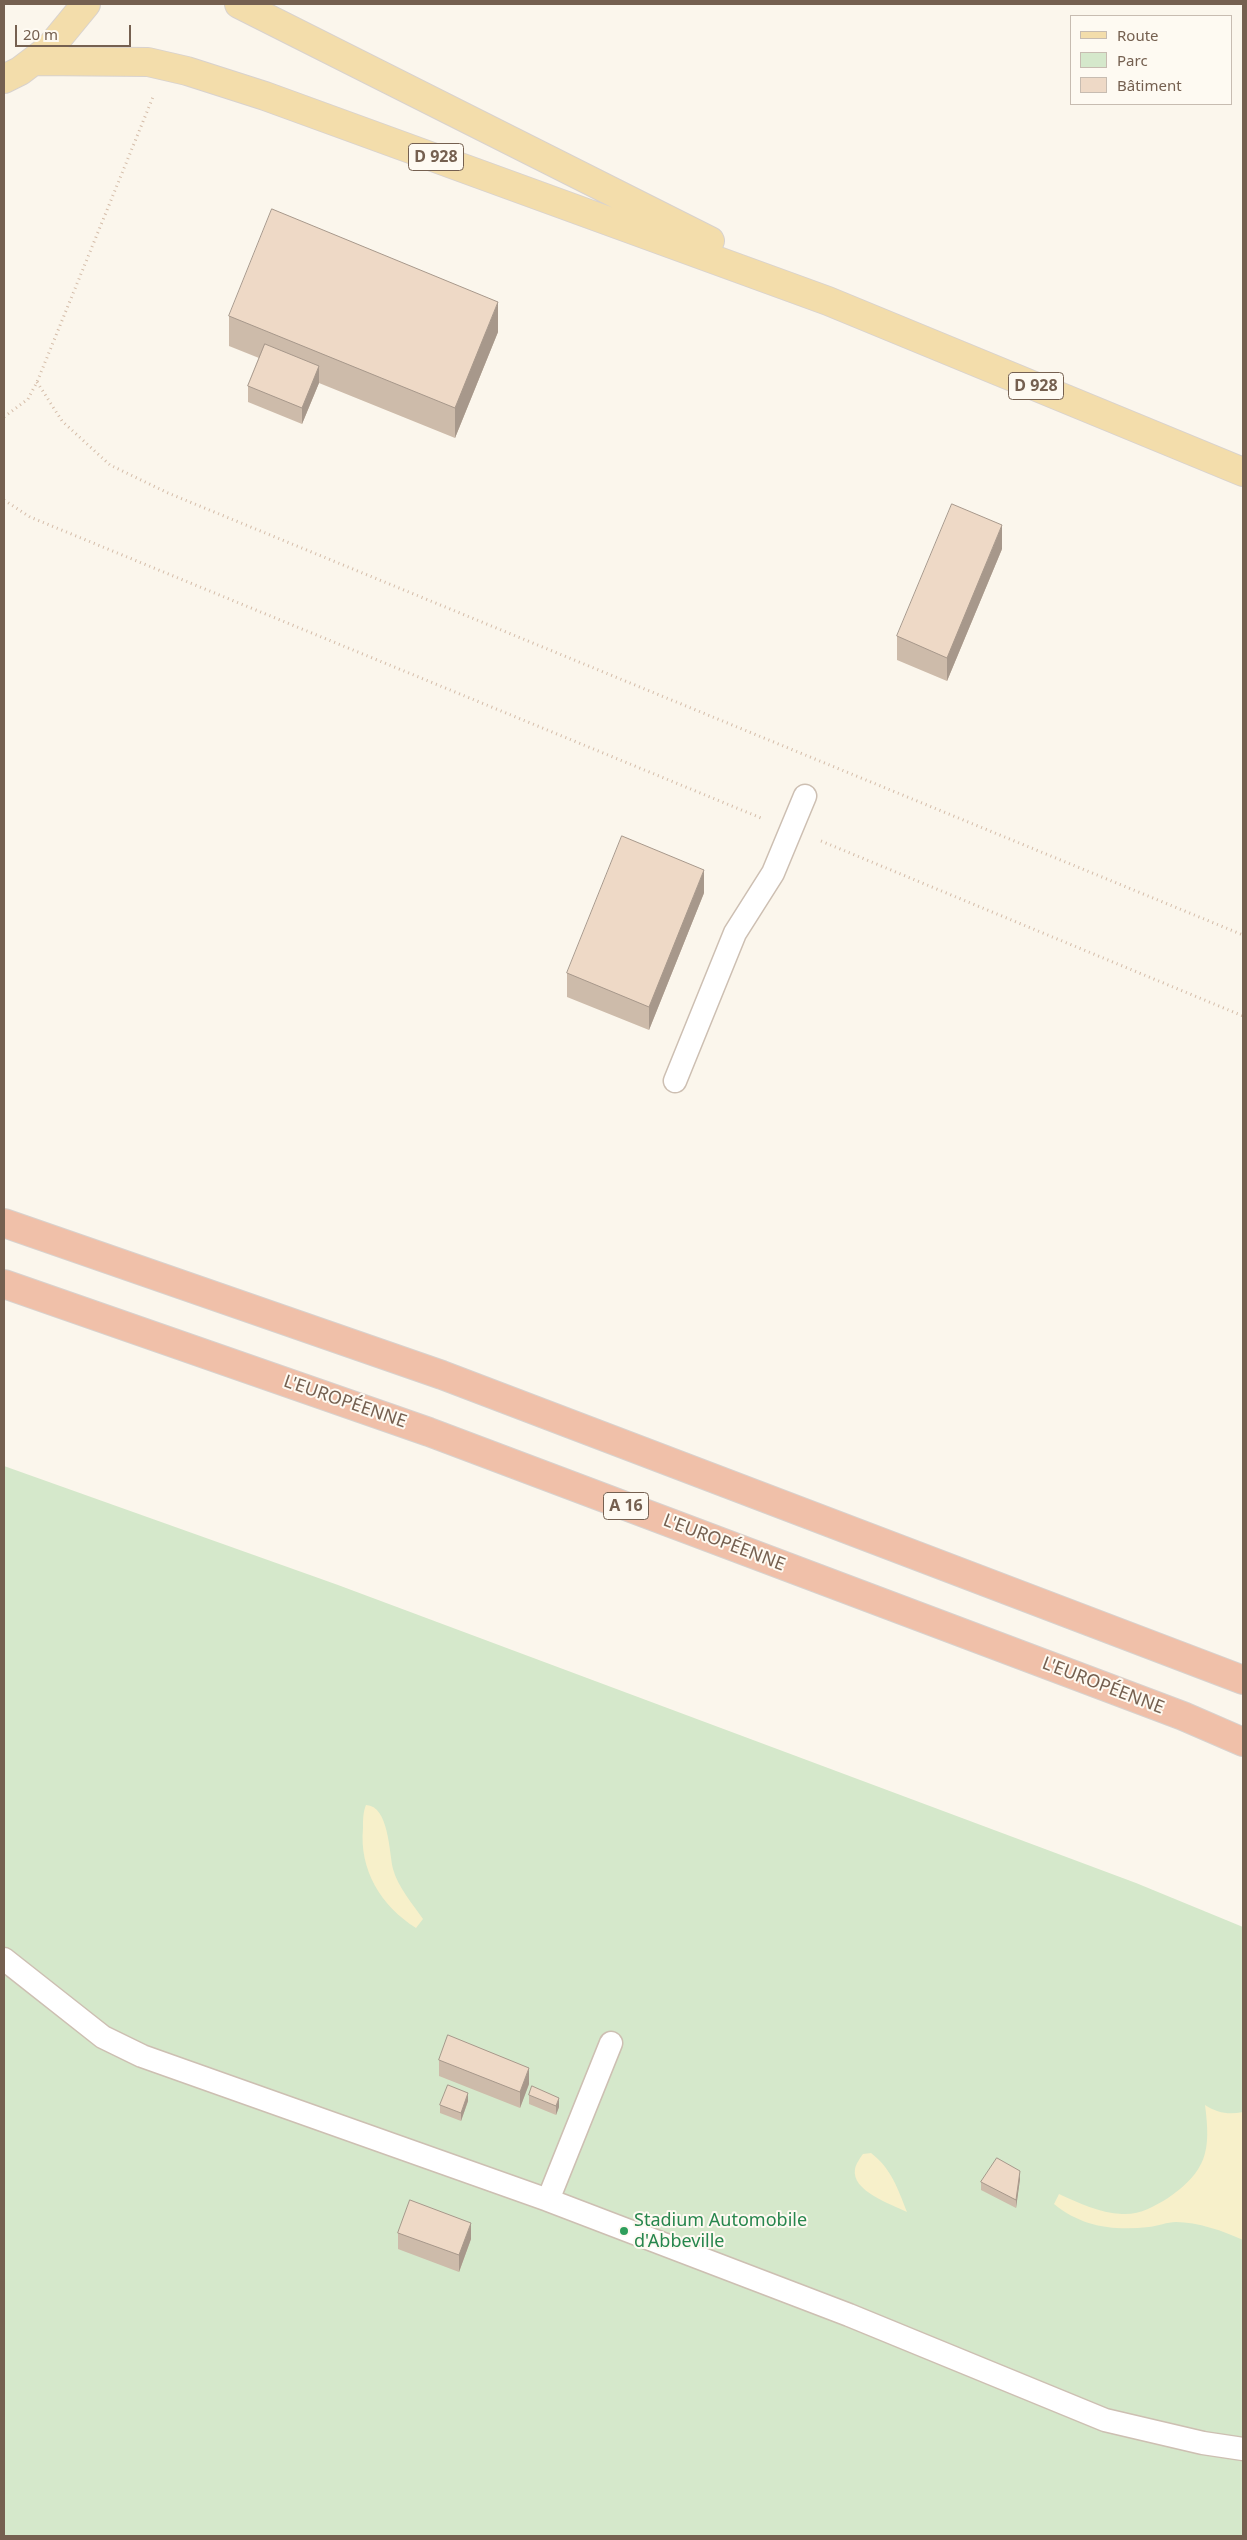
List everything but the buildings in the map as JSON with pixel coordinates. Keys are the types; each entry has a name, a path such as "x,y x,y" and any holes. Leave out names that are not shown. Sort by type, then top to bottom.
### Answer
{"highway":[{"path":"4,1223 442,1375 1243,1680"},
{"name":"L'EUROPÉENNE","path":"4,1284 429,1432 1184,1716 1243,1742"}],"main road":[{"path":"4,79 49,49 86,4"},
{"name":"D 928","path":"239,4 828,300"},
{"name":"D 928","path":"35,60 148,62 302,109 828,300 1243,472"}],"lane":[{"path":"675,1081 735,933 773,873 804,796"},
{"path":"4,1959 103,2037 142,2056 548,2200 849,2315 1106,2420 1202,2443 1243,2449"},
{"path":"548,2200 611,2043"}],"path":[{"path":"4,418 28,399 37,382 165,66"},
{"path":"37,382 62,421 110,465 168,493 1243,935"},
{"path":"4,500 30,517 791,830 815,838 1243,1016"}],"green space":[{"name":"Stadium Automobile d'Abbeville","path":"4,1466 338,1585 1136,1883 1243,1927 1243,2536 4,2536"}],"sand":[{"path":"366,1805 374,1807 384,1821 395,1876 423,1919 416,1928 392,1909 383,1898 369,1872 363,1843 363,1816"},
{"path":"1205,2105 1223,2113 1243,2112 1243,2240 1227,2233 1184,2222 1136,2228 1099,2226 1076,2218 1054,2204 1059,2194 1097,2210 1129,2214 1146,2210 1168,2198 1191,2179 1203,2159 1207,2135"},
{"path":"871,2153 889,2172 907,2212 882,2201 859,2184 855,2177 856,2165 863,2154"}],"place":[{"name":"Stadium Automobile d'Abbeville","path":"624,2231"}]}
